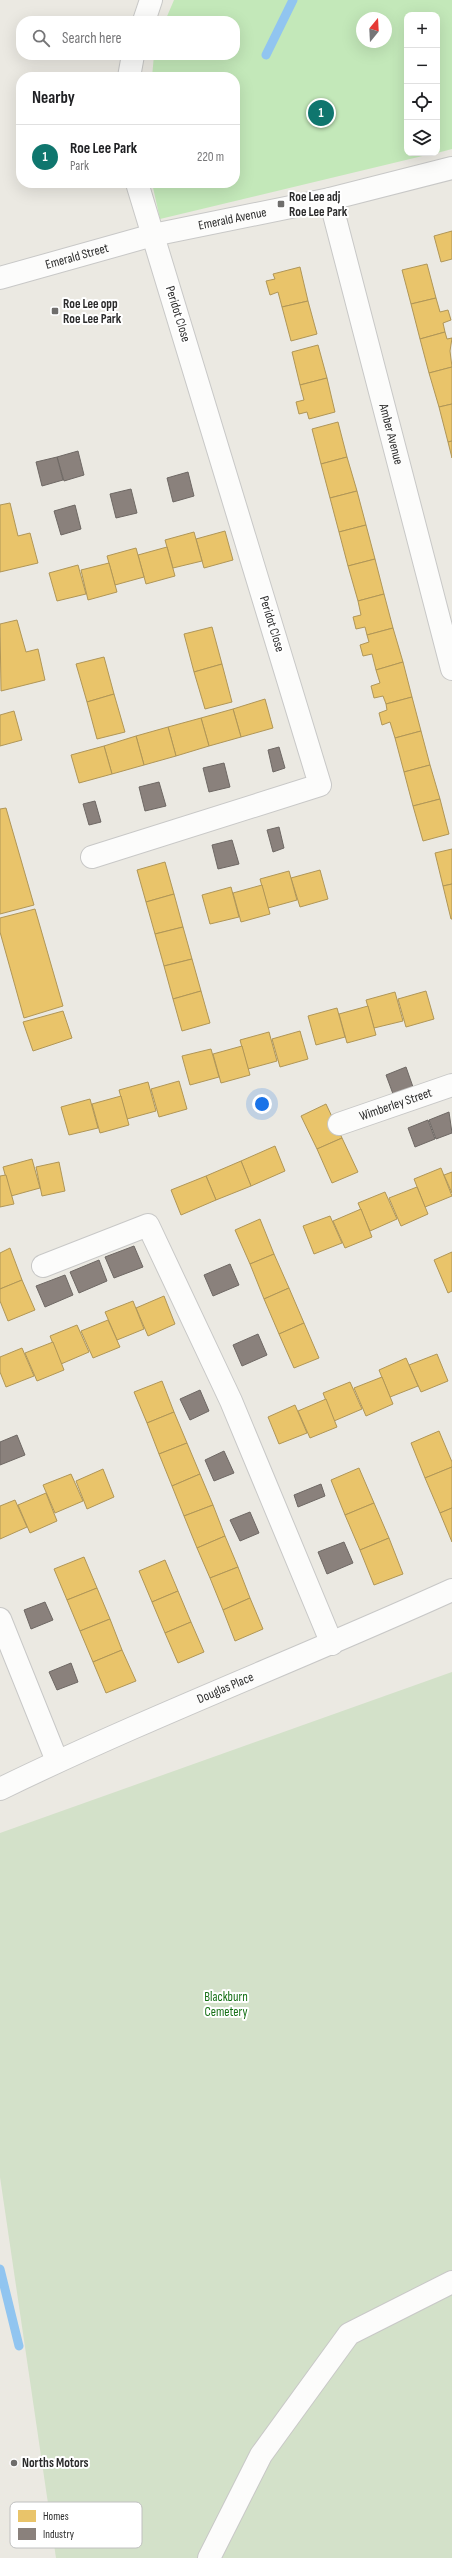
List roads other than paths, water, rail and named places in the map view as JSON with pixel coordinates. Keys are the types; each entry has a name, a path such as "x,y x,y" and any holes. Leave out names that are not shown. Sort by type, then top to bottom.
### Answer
{"street":[{"path":"146,16 151,0"},
{"path":"130,72 132,60"},
{"name":"Emerald Avenue","path":"154,235 330,199 452,168"},
{"path":"139,188 154,235"},
{"name":"Amber Avenue","path":"330,199 452,669"},
{"name":"Emerald Street","path":"0,278 154,235"},
{"name":"Peridot Close","path":"92,858 320,785 154,235"},
{"name":"Wimberley Street","path":"339,1124 452,1086"},
{"path":"43,1266 148,1225 231,1401 332,1644"},
{"name":"Douglas Place","path":"0,1789 57,1761 332,1644 452,1590"},
{"path":"0,1619 57,1761"},
{"path":"209,2558 262,2455 349,2334 452,2282"}],"waterway":[{"path":"266,55 293,0"},
{"path":"0,2269 19,2346"}],"place":[{"name":"Roe Lee Park","path":"321,113"},
{"name":"Roe Lee adj Roe Lee Park","path":"281,204"},
{"name":"Roe Lee opp Roe Lee Park","path":"55,311"},
{"name":"Norths Motors","path":"14,2463"}],"park label":[{"name":"Blackburn Cemetery","path":"226,2004"}]}
